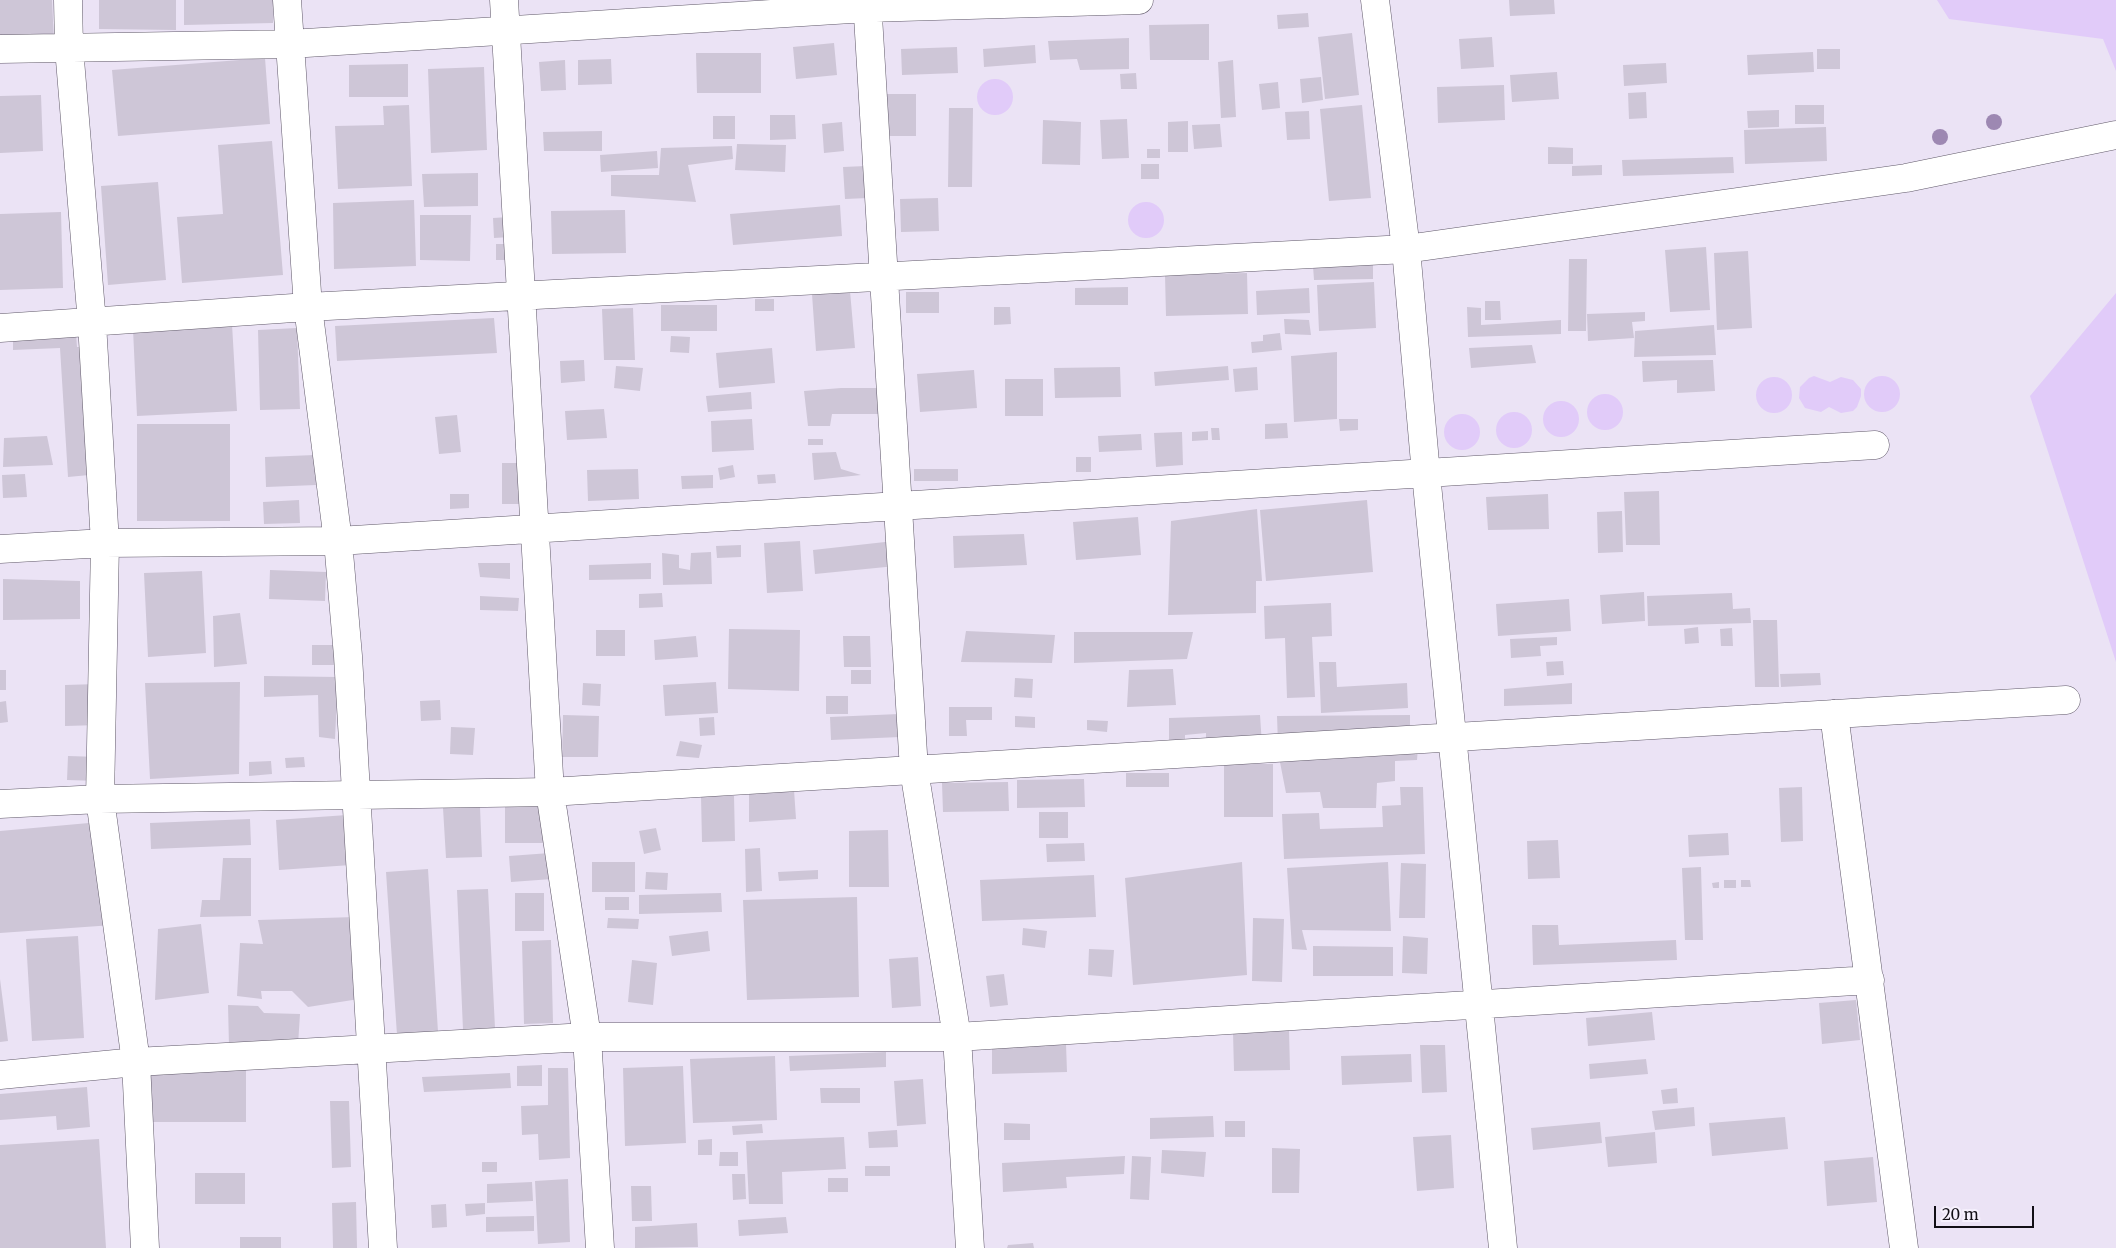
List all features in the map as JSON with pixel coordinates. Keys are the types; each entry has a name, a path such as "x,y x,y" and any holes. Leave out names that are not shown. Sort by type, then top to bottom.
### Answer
{"street":[{"path":"68,0 69,48 92,324 105,543 100,799 136,1062 145,1248"},
{"path":"287,0 308,307 338,542 348,656 383,1248"},
{"path":"504,0 550,792 587,1037 600,1248"},
{"path":"0,49 290,44 867,4 1139,0"},
{"path":"1375,0 1406,248 1426,474 1454,737 1503,1248"},
{"path":"867,4 914,770 957,1038 970,1248"},
{"path":"0,328 92,324 308,307 885,278 1406,248 1906,178 2116,135"},
{"path":"0,549 105,543 338,542 1875,446"},
{"path":"0,804 100,799 550,792 2066,700"},
{"path":"1834,714 1904,1248"},
{"path":"0,1075 136,1062 587,1037 957,1038 1870,980"}],"shaded area":[{"path":"1937,0 2116,0 2116,71 2103,39 1949,19"},
{"path":"995,79 1002,80 1008,84 1012,90 1012,104 1008,110 1002,114 995,115 988,114 982,110 978,104 977,97 978,90 982,84 988,80"},
{"path":"1146,202 1153,203 1159,207 1163,213 1163,227 1159,233 1153,237 1146,238 1139,237 1133,233 1129,227 1128,220 1129,213 1133,207 1139,203"},
{"path":"2116,293 2116,662 2030,396"},
{"path":"1814,376 1830,382 1841,377 1853,380 1861,389 1861,396 1857,407 1853,411 1841,413 1829,407 1821,412 1805,408 1799,398 1800,387 1809,378"},
{"path":"1882,376 1889,377 1895,381 1899,387 1899,401 1895,407 1889,411 1882,412 1875,411 1869,407 1865,401 1864,394 1865,387 1869,381 1875,377"},
{"path":"1774,377 1781,378 1787,382 1791,388 1791,402 1787,408 1781,412 1774,413 1767,412 1761,408 1757,402 1756,395 1757,388 1761,382 1767,378"},
{"path":"1605,394 1612,395 1618,399 1622,405 1622,419 1618,425 1612,429 1605,430 1598,429 1592,425 1588,419 1587,412 1588,405 1592,399 1598,395"},
{"path":"1561,401 1568,402 1574,406 1578,412 1578,426 1574,432 1568,436 1561,437 1554,436 1548,432 1544,426 1543,419 1544,412 1548,406 1554,402"},
{"path":"1514,412 1521,413 1527,417 1531,423 1531,437 1527,443 1521,447 1514,448 1507,447 1501,443 1497,437 1496,430 1497,423 1501,417 1507,413"},
{"path":"1462,414 1469,415 1475,419 1479,425 1479,439 1475,445 1469,449 1462,450 1455,449 1449,445 1445,439 1444,432 1445,425 1449,419 1455,415"}],"building":[{"path":"0,0 52,0 54,40 0,42"},
{"path":"99,0 176,0 176,30 99,29"},
{"path":"184,0 273,0 273,23 184,25"},
{"path":"1509,0 1554,0 1555,14 1510,16"},
{"path":"1308,13 1309,27 1278,29 1277,15"},
{"path":"1209,24 1209,60 1150,60 1149,25"},
{"path":"1352,33 1359,95 1325,99 1318,37"},
{"path":"1492,37 1494,67 1461,69 1459,39"},
{"path":"1129,38 1129,69 1080,70 1077,59 1050,60 1048,41"},
{"path":"834,43 837,75 796,79 793,47"},
{"path":"1035,45 1036,63 984,67 983,49"},
{"path":"957,47 958,73 902,75 901,49"},
{"path":"1817,49 1840,49 1840,69 1817,69"},
{"path":"1813,52 1814,72 1748,75 1747,55"},
{"path":"696,53 761,53 761,93 697,93"},
{"path":"265,58 270,124 118,136 112,70"},
{"path":"611,59 612,84 578,85 578,60"},
{"path":"565,60 566,90 541,91 539,62"},
{"path":"1233,60 1236,117 1221,118 1218,62"},
{"path":"1666,63 1667,83 1624,86 1623,65"},
{"path":"408,64 408,97 349,97 349,65"},
{"path":"484,67 487,150 431,153 428,69"},
{"path":"1557,72 1559,99 1512,102 1510,75"},
{"path":"1136,73 1137,89 1121,89 1120,74"},
{"path":"1321,77 1323,100 1302,103 1300,79"},
{"path":"1278,82 1280,108 1262,110 1259,84"},
{"path":"1504,85 1505,120 1438,123 1437,87"},
{"path":"1646,92 1647,118 1629,119 1628,93"},
{"path":"887,94 916,94 916,136 887,136"},
{"path":"41,95 43,151 0,153 0,96"},
{"path":"409,105 412,186 338,189 335,126 384,125 383,106"},
{"path":"1362,105 1371,198 1329,201 1320,109"},
{"path":"1795,105 1824,105 1824,124 1795,124"},
{"path":"949,108 973,108 972,187 948,187"},
{"path":"1779,110 1779,127 1748,128 1747,111"},
{"path":"1309,111 1310,139 1287,140 1285,112"},
{"path":"770,115 795,115 796,139 770,140"},
{"path":"713,116 735,116 735,139 713,139"},
{"path":"1127,119 1129,158 1102,159 1100,120"},
{"path":"1043,120 1081,122 1080,165 1042,164"},
{"path":"1188,121 1188,152 1168,152 1168,122"},
{"path":"842,122 844,151 824,153 822,124"},
{"path":"1220,124 1222,147 1194,149 1192,125"},
{"path":"1826,127 1827,161 1745,164 1744,130"},
{"path":"602,131 602,151 544,151 543,132"},
{"path":"272,141 283,275 182,283 177,217 223,214 218,145"},
{"path":"737,144 786,145 785,172 735,170"},
{"path":"732,146 733,159 688,165 696,202 611,196 611,175 659,175 661,148"},
{"path":"1548,147 1573,148 1573,164 1548,164"},
{"path":"1147,149 1160,149 1160,158 1147,158"},
{"path":"657,151 658,168 601,172 600,155"},
{"path":"1733,157 1734,173 1623,176 1622,160"},
{"path":"1141,164 1159,164 1159,179 1141,179"},
{"path":"1602,165 1602,175 1572,176 1572,166"},
{"path":"866,166 868,198 845,199 843,167"},
{"path":"478,173 478,206 424,207 422,174"},
{"path":"158,182 166,280 108,285 101,186"},
{"path":"938,198 939,231 901,232 900,199"},
{"path":"414,200 416,266 334,269 333,203"},
{"path":"840,205 842,236 733,245 730,214"},
{"path":"625,210 626,253 552,254 551,211"},
{"path":"61,212 63,288 0,290 0,214"},
{"path":"420,215 471,215 470,261 420,260"},
{"path":"509,217 510,237 494,238 493,218"},
{"path":"496,244 513,244 512,260 496,260"},
{"path":"1706,247 1710,310 1670,312 1665,250"},
{"path":"1748,251 1752,328 1717,330 1714,253"},
{"path":"1569,259 1587,259 1586,331 1568,331"},
{"path":"1373,264 1373,279 1314,280 1313,266"},
{"path":"1247,273 1248,314 1166,316 1165,275"},
{"path":"1374,282 1376,328 1319,331 1317,285"},
{"path":"1128,287 1128,305 1075,305 1075,288"},
{"path":"1309,288 1310,313 1257,315 1256,291"},
{"path":"850,291 855,348 816,351 812,294"},
{"path":"906,292 939,292 939,313 906,313"},
{"path":"755,299 774,299 774,311 755,311"},
{"path":"1485,301 1500,301 1501,320 1485,320"},
{"path":"661,305 717,305 717,331 661,331"},
{"path":"994,307 1010,307 1011,324 994,325"},
{"path":"1467,307 1481,308 1481,325 1561,320 1561,334 1468,337"},
{"path":"633,308 635,360 604,360 602,309"},
{"path":"1645,312 1645,321 1632,322 1634,338 1588,341 1587,314"},
{"path":"494,318 497,353 337,361 335,326"},
{"path":"1284,319 1309,320 1311,335 1285,334"},
{"path":"232,324 237,411 137,416 133,329"},
{"path":"1714,325 1716,355 1634,357 1635,331"},
{"path":"297,328 300,409 260,410 258,330"},
{"path":"76,333 77,347 81,347 89,475 68,477 60,348 13,350 13,336"},
{"path":"1280,333 1282,350 1252,353 1251,342 1263,341 1263,335"},
{"path":"671,336 690,337 689,353 670,352"},
{"path":"1532,345 1536,363 1471,368 1469,348"},
{"path":"772,348 775,383 719,388 716,353"},
{"path":"1337,352 1337,419 1294,422 1291,356"},
{"path":"584,360 585,381 561,383 560,361"},
{"path":"1713,360 1715,391 1677,393 1677,380 1643,382 1642,361"},
{"path":"616,366 643,368 640,391 614,388"},
{"path":"1228,366 1229,380 1155,386 1154,372"},
{"path":"1120,367 1121,397 1055,398 1054,368"},
{"path":"1257,367 1258,390 1235,392 1233,369"},
{"path":"974,370 977,408 920,412 917,374"},
{"path":"1005,379 1043,379 1043,416 1005,416"},
{"path":"841,388 880,388 881,414 832,414 830,426 808,426 804,391"},
{"path":"751,392 752,409 708,412 706,396"},
{"path":"604,409 607,438 567,440 565,411"},
{"path":"457,415 461,452 439,454 435,417"},
{"path":"752,419 754,450 712,452 711,421"},
{"path":"1339,419 1358,419 1358,430 1340,431"},
{"path":"1287,423 1288,438 1265,439 1265,424"},
{"path":"137,424 230,424 230,521 137,521"},
{"path":"1211,428 1219,428 1220,440 1212,440"},
{"path":"1208,431 1208,440 1192,441 1192,432"},
{"path":"1182,432 1183,465 1156,467 1154,433"},
{"path":"1141,434 1142,450 1099,452 1098,436"},
{"path":"47,436 53,465 3,467 4,438"},
{"path":"808,439 823,439 823,445 808,445"},
{"path":"836,452 841,469 861,475 814,480 812,453"},
{"path":"315,455 316,485 266,487 265,457"},
{"path":"1076,457 1091,457 1091,472 1076,472"},
{"path":"502,463 526,463 526,504 502,504"},
{"path":"733,465 735,477 720,480 718,468"},
{"path":"638,469 639,499 588,501 587,470"},
{"path":"914,469 958,469 958,481 914,481"},
{"path":"25,474 27,497 3,498 2,475"},
{"path":"775,474 776,483 758,484 757,475"},
{"path":"713,475 713,488 682,489 681,476"},
{"path":"1659,491 1660,545 1626,545 1624,492"},
{"path":"450,494 469,494 469,508 450,509"},
{"path":"1548,494 1549,529 1488,530 1486,497"},
{"path":"299,500 300,523 264,524 263,502"},
{"path":"1367,500 1373,572 1266,581 1260,510"},
{"path":"1257,509 1262,581 1256,581 1256,613 1168,615 1171,521"},
{"path":"1622,511 1623,552 1598,553 1597,512"},
{"path":"1138,517 1141,555 1076,560 1073,522"},
{"path":"1024,534 1027,565 954,568 953,536"},
{"path":"800,541 803,591 767,593 764,543"},
{"path":"894,541 896,566 815,574 813,550"},
{"path":"741,545 741,557 717,558 716,546"},
{"path":"711,552 712,584 663,585 662,553 679,555 679,568 690,570 691,553"},
{"path":"478,563 510,563 510,579 480,577"},
{"path":"651,563 651,579 589,580 589,565"},
{"path":"270,570 326,572 325,601 269,599"},
{"path":"202,571 206,653 148,657 144,573"},
{"path":"3,579 80,581 80,619 3,620"},
{"path":"1644,592 1645,621 1602,624 1600,595"},
{"path":"662,593 663,607 639,608 639,594"},
{"path":"1732,593 1733,609 1750,608 1751,623 1648,626 1647,596"},
{"path":"480,596 519,598 518,611 480,610"},
{"path":"1569,599 1571,631 1498,636 1496,604"},
{"path":"1331,603 1332,636 1312,637 1315,697 1287,698 1285,638 1265,639 1264,606"},
{"path":"240,613 247,664 214,667 213,616"},
{"path":"1753,620 1777,620 1779,687 1755,687"},
{"path":"1698,627 1699,643 1685,644 1684,629"},
{"path":"1732,628 1733,646 1721,646 1720,629"},
{"path":"729,629 800,630 799,691 728,689"},
{"path":"596,630 625,630 625,656 596,656"},
{"path":"966,631 1055,635 1052,663 961,662"},
{"path":"1074,632 1193,632 1187,659 1074,663"},
{"path":"696,636 698,657 655,660 654,640"},
{"path":"843,636 870,636 871,667 844,667"},
{"path":"1557,637 1557,645 1540,646 1541,656 1511,658 1510,639"},
{"path":"312,645 340,645 340,665 312,665"},
{"path":"1563,661 1564,675 1547,676 1546,662"},
{"path":"1319,662 1336,662 1337,687 1407,683 1408,708 1321,713"},
{"path":"1173,669 1176,705 1127,707 1129,670"},
{"path":"0,670 6,670 6,690 0,690"},
{"path":"851,670 871,670 871,684 851,684"},
{"path":"1820,673 1821,685 1781,687 1780,674"},
{"path":"264,676 338,677 335,739 319,737 318,695 264,697"},
{"path":"1015,678 1033,679 1032,698 1014,697"},
{"path":"240,682 239,774 150,779 145,683"},
{"path":"716,682 718,713 665,716 663,685"},
{"path":"583,683 601,684 600,706 582,705"},
{"path":"1572,683 1572,704 1504,706 1504,689"},
{"path":"98,684 99,725 65,726 65,685"},
{"path":"826,696 848,696 848,714 826,714"},
{"path":"440,700 441,720 421,721 420,701"},
{"path":"6,701 8,722 0,723 0,702"},
{"path":"949,707 992,707 992,720 966,720 967,736 949,736"},
{"path":"899,714 900,737 831,740 830,717"},
{"path":"563,715 599,716 598,757 562,757"},
{"path":"1260,715 1262,745 1206,746 1206,733 1185,735 1185,747 1169,748 1169,718"},
{"path":"1410,715 1410,733 1278,744 1277,716"},
{"path":"1015,716 1035,717 1035,728 1015,727"},
{"path":"714,717 715,735 700,736 699,718"},
{"path":"1087,720 1108,721 1107,732 1087,730"},
{"path":"451,727 475,728 473,755 450,754"},
{"path":"680,741 702,745 699,758 676,756"},
{"path":"1418,748 1417,760 1395,761 1395,781 1377,783 1376,808 1323,808 1320,792 1286,793 1279,757"},
{"path":"68,756 99,757 99,781 67,780"},
{"path":"304,757 305,767 286,768 285,758"},
{"path":"271,761 272,774 249,776 249,762"},
{"path":"1224,764 1273,764 1273,817 1224,817"},
{"path":"1126,773 1169,773 1169,787 1126,787"},
{"path":"1084,779 1085,807 1017,808 1017,780"},
{"path":"1008,782 1009,811 943,812 942,783"},
{"path":"1400,787 1423,787 1425,854 1284,859 1282,814 1319,813 1320,829 1383,827 1382,806 1401,805"},
{"path":"1802,787 1803,841 1781,842 1779,788"},
{"path":"749,789 794,790 796,819 749,822"},
{"path":"701,796 734,796 735,841 702,842"},
{"path":"505,803 543,803 543,843 505,843"},
{"path":"480,807 482,857 446,858 443,808"},
{"path":"1039,812 1068,812 1068,838 1039,838"},
{"path":"347,815 351,865 279,870 276,820"},
{"path":"250,819 251,845 151,849 150,823"},
{"path":"100,822 113,925 0,933 0,831"},
{"path":"656,828 661,850 644,854 639,831"},
{"path":"888,830 889,887 849,887 849,831"},
{"path":"1728,833 1729,855 1689,857 1688,835"},
{"path":"1558,840 1560,878 1528,879 1527,841"},
{"path":"1084,843 1085,861 1047,862 1046,844"},
{"path":"760,848 762,891 746,892 745,849"},
{"path":"550,853 552,879 511,882 509,856"},
{"path":"223,858 251,858 251,916 200,917 202,900 220,900"},
{"path":"592,862 635,862 635,892 592,892"},
{"path":"1242,862 1247,975 1133,985 1125,878"},
{"path":"1388,862 1391,931 1302,930 1307,950 1292,949 1287,868"},
{"path":"1401,863 1426,864 1425,918 1399,918"},
{"path":"1701,867 1703,940 1685,940 1682,868"},
{"path":"428,869 438,1032 397,1035 386,872"},
{"path":"818,870 818,879 779,881 778,872"},
{"path":"646,872 668,873 667,890 645,889"},
{"path":"1094,875 1096,917 982,921 980,880"},
{"path":"1724,880 1736,880 1736,888 1724,888"},
{"path":"1741,880 1750,880 1751,887 1741,887"},
{"path":"1719,882 1719,888 1713,888 1712,883"},
{"path":"488,889 495,1028 463,1030 457,890"},
{"path":"515,893 544,893 544,931 515,931"},
{"path":"721,893 722,912 639,914 639,895"},
{"path":"605,897 629,897 629,910 605,910"},
{"path":"857,897 859,997 747,1000 743,900"},
{"path":"355,917 359,999 308,1007 292,991 261,991 262,999 237,996 240,943 263,944 258,920"},
{"path":"608,918 639,919 638,929 607,928"},
{"path":"1253,918 1284,919 1282,982 1252,981"},
{"path":"201,924 209,993 155,1000 158,929"},
{"path":"1532,925 1558,925 1559,945 1676,940 1677,960 1533,965"},
{"path":"1023,928 1047,931 1045,948 1022,945"},
{"path":"708,931 710,951 672,956 669,936"},
{"path":"78,936 84,1038 32,1041 26,939"},
{"path":"1403,936 1428,938 1427,974 1402,973"},
{"path":"551,940 553,1023 524,1024 522,941"},
{"path":"1313,946 1393,947 1393,976 1313,976"},
{"path":"1089,949 1114,950 1112,977 1088,975"},
{"path":"918,957 921,1006 892,1008 889,959"},
{"path":"632,960 657,963 653,1005 628,1002"},
{"path":"1004,974 1008,1005 990,1007 986,976"},
{"path":"0,979 8,1041 0,1042"},
{"path":"1856,1000 1860,1040 1822,1044 1819,1003"},
{"path":"228,1005 258,1006 264,1013 300,1014 298,1045 229,1046"},
{"path":"1652,1012 1655,1040 1588,1046 1586,1018"},
{"path":"1289,1030 1290,1070 1234,1071 1233,1032"},
{"path":"1066,1044 1067,1072 992,1074 992,1045"},
{"path":"1420,1045 1445,1045 1447,1092 1422,1093"},
{"path":"886,1052 886,1067 790,1071 789,1056"},
{"path":"1411,1054 1412,1082 1342,1085 1341,1056"},
{"path":"775,1056 777,1120 693,1123 690,1059"},
{"path":"1646,1059 1648,1074 1590,1079 1589,1064"},
{"path":"144,1065 246,1065 246,1122 144,1122"},
{"path":"542,1065 542,1086 517,1086 517,1066"},
{"path":"683,1066 686,1143 625,1146 623,1068"},
{"path":"548,1068 568,1068 570,1158 539,1160 538,1134 522,1135 521,1106 548,1105"},
{"path":"510,1073 511,1088 424,1092 422,1077"},
{"path":"923,1079 926,1124 897,1126 894,1081"},
{"path":"87,1087 90,1127 57,1130 56,1116 0,1120 0,1094"},
{"path":"820,1088 860,1088 860,1103 821,1103"},
{"path":"1677,1088 1678,1103 1663,1104 1661,1090"},
{"path":"330,1101 349,1101 351,1167 332,1168"},
{"path":"1694,1107 1695,1126 1655,1130 1652,1111"},
{"path":"1213,1116 1214,1137 1150,1139 1150,1118"},
{"path":"1785,1117 1788,1149 1712,1156 1709,1123"},
{"path":"1225,1121 1245,1121 1245,1137 1225,1137"},
{"path":"1600,1122 1602,1143 1533,1150 1531,1128"},
{"path":"1004,1123 1030,1124 1030,1140 1004,1140"},
{"path":"762,1124 763,1133 733,1135 732,1126"},
{"path":"897,1130 898,1147 869,1148 868,1132"},
{"path":"1655,1132 1657,1163 1608,1167 1605,1137"},
{"path":"1451,1135 1454,1188 1417,1191 1413,1137"},
{"path":"844,1137 846,1169 782,1172 783,1204 749,1204 746,1141"},
{"path":"99,1139 106,1248 0,1248 0,1145"},
{"path":"712,1139 712,1155 698,1155 698,1140"},
{"path":"1272,1148 1300,1149 1299,1193 1272,1193"},
{"path":"1162,1150 1206,1152 1204,1177 1161,1173"},
{"path":"720,1152 738,1152 738,1166 719,1166"},
{"path":"1125,1156 1124,1174 1066,1177 1067,1188 1003,1192 1002,1163"},
{"path":"1132,1156 1151,1157 1149,1200 1130,1199"},
{"path":"1873,1157 1877,1202 1827,1206 1824,1161"},
{"path":"482,1162 497,1162 497,1172 482,1172"},
{"path":"865,1166 890,1166 890,1176 865,1176"},
{"path":"195,1173 245,1173 245,1204 195,1204"},
{"path":"732,1174 745,1174 746,1199 733,1200"},
{"path":"828,1178 848,1178 848,1192 828,1192"},
{"path":"568,1179 570,1242 538,1244 535,1181"},
{"path":"532,1182 533,1201 487,1203 487,1184"},
{"path":"631,1186 651,1186 652,1221 632,1221"},
{"path":"356,1202 357,1248 333,1248 332,1203"},
{"path":"485,1203 485,1214 466,1216 465,1204"},
{"path":"446,1204 447,1227 432,1228 431,1205"},
{"path":"534,1216 534,1231 486,1232 486,1217"},
{"path":"786,1217 788,1233 739,1236 738,1220"},
{"path":"697,1223 698,1247 635,1248 635,1227"},
{"path":"240,1237 281,1237 281,1248 240,1248"},
{"path":"1033,1243 1034,1248 1007,1248 1008,1245"}]}
